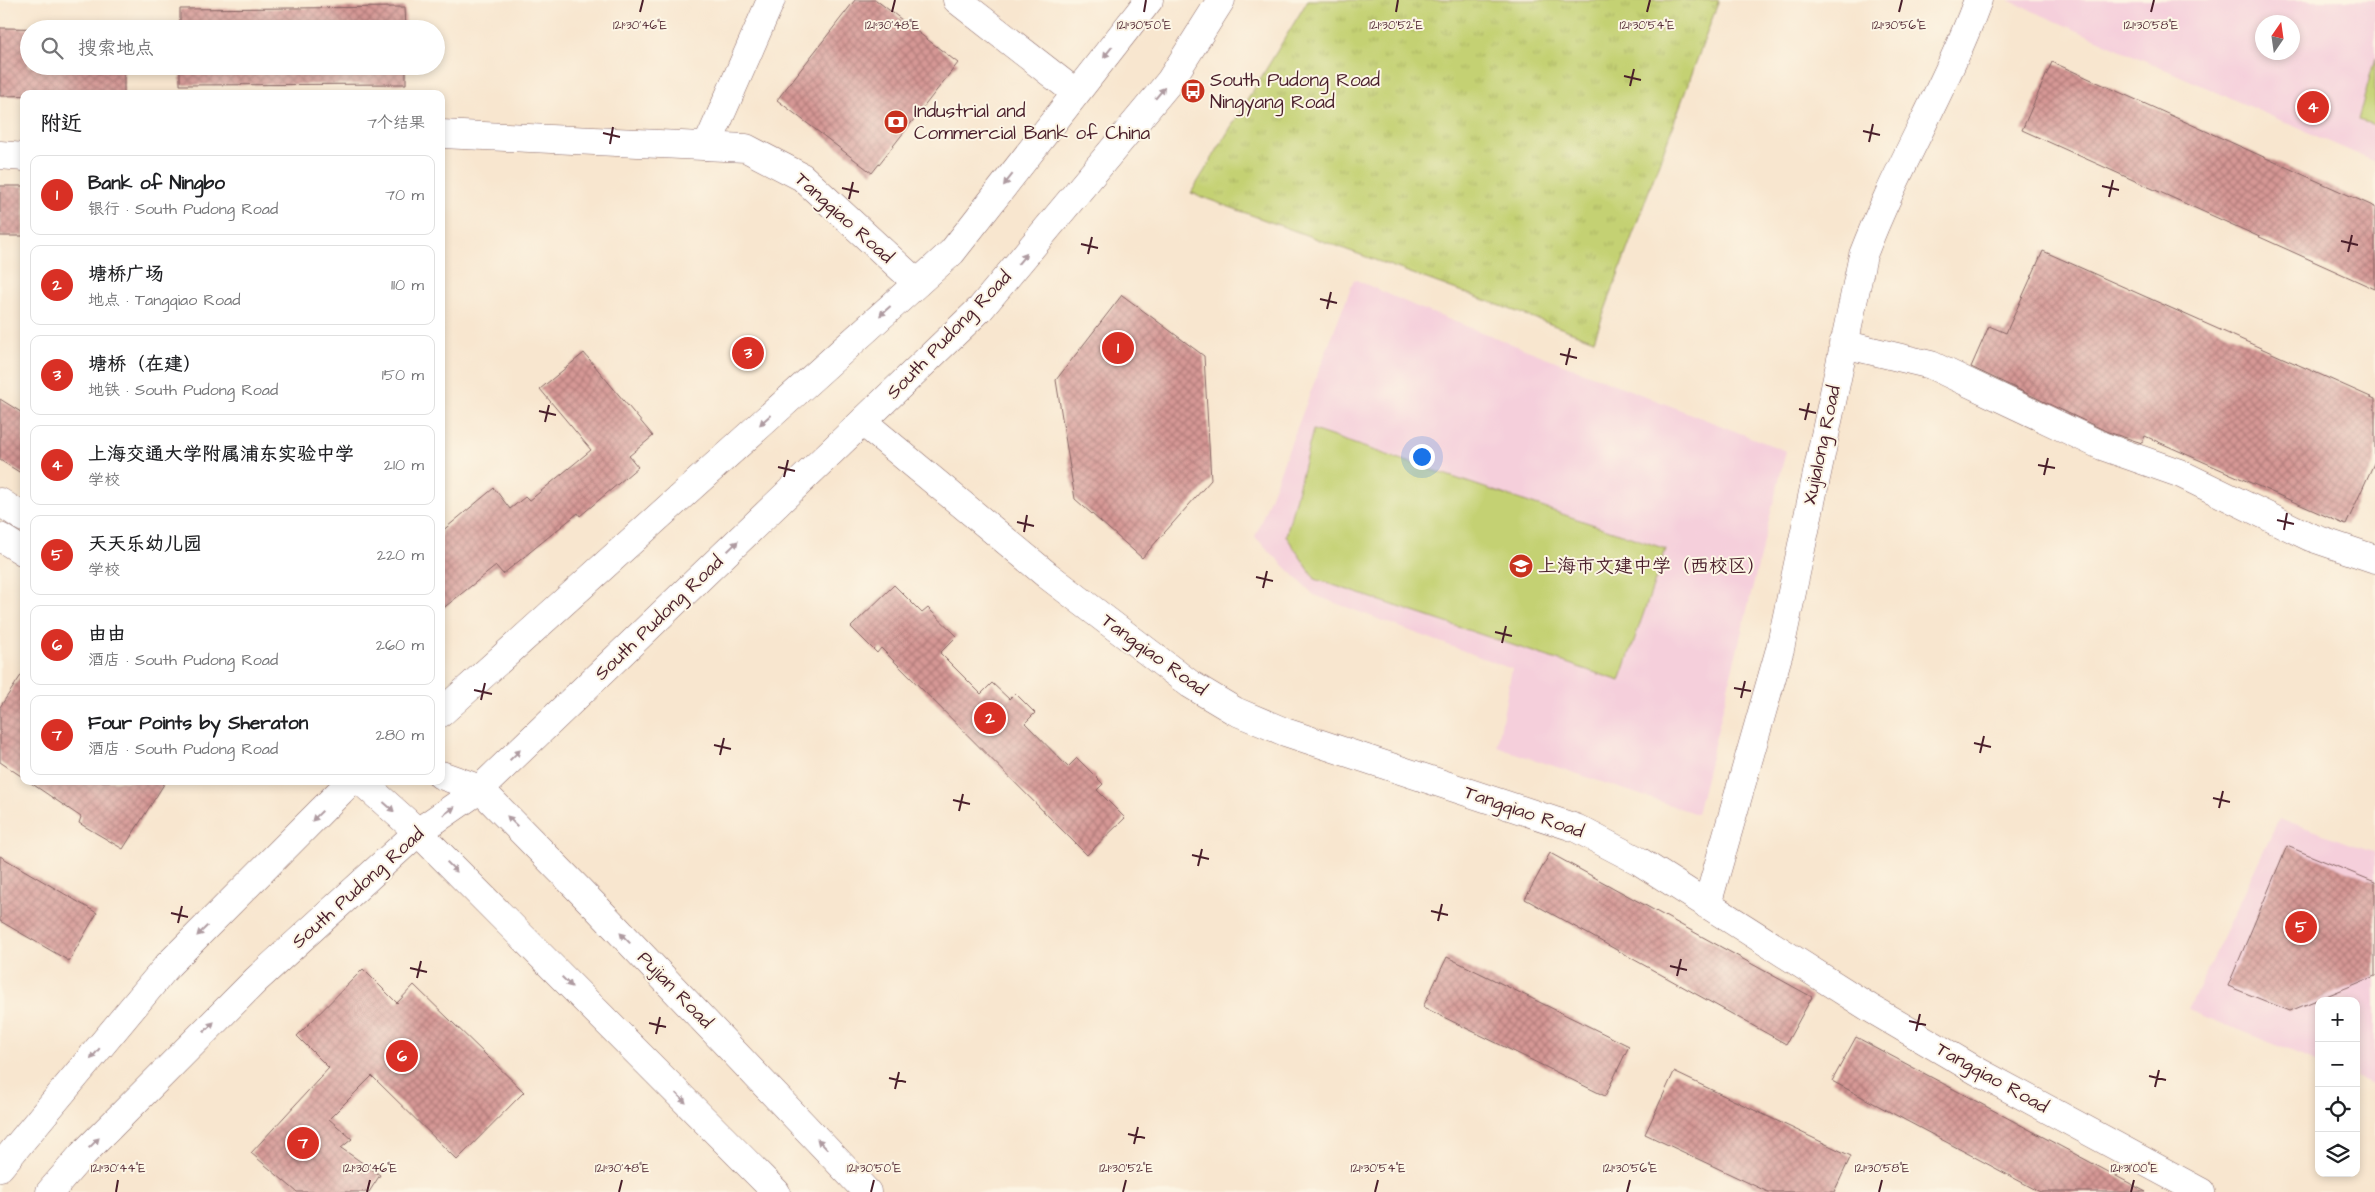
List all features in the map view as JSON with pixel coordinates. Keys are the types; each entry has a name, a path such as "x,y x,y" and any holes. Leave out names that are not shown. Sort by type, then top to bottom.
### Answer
{"main road":[{"path":"707,146 771,0"},
{"path":"957,0 1076,93"},
{"path":"445,709 952,252 1149,0"},
{"name":"South Pudong Road","path":"50,1192 82,1155 256,980 418,832 480,789 981,308 1170,81 1221,0"},
{"name":"Xujialong Road","path":"1708,905 1780,649 1857,279 1871,234 1939,94 1978,0"},
{"name":"Tangqiao Road","path":"445,134 746,148 802,177 917,283"},
{"path":"0,155 20,157"},
{"path":"1843,344 1932,365 2102,446 2179,473 2310,537 2375,559"},
{"name":"Tangqiao Road","path":"863,422 1047,575 1190,684 1236,711 1285,732 1576,828 1639,861 1870,1008 1977,1071 2201,1192"},
{"path":"0,502 20,515"},
{"path":"0,537 20,550"},
{"path":"445,776 480,789"},
{"path":"0,1168 168,965 347,785"},
{"path":"365,785 418,832 776,1192"},
{"name":"Pujian Road","path":"480,789 597,908 867,1192"}],"shaded area":[{"path":"2008,0 2375,0 2375,162"},
{"name":"上海市文建中学（西校区）","path":"1354,279 1417,307 1786,451 1697,814 1497,747 1512,669 1314,595 1255,537"},
{"path":"2279,818 2375,853 2375,1085 2360,1079 2360,997 2315,997 2315,1060 2188,1010"}],"green space":[{"path":"1308,0 1719,0 1594,340 1191,193"},
{"path":"2375,58 2375,125 2358,120"},
{"path":"1313,430 1666,549 1620,681 1315,579 1286,536"}],"building":[{"path":"855,0 876,0 958,63 872,173 777,100"},
{"path":"405,7 406,20 180,20 180,9"},
{"path":"0,28 20,28 20,75 124,75 124,90 20,90 20,96 0,96"},
{"path":"2052,62 2375,207 2375,289 2022,130"},
{"path":"180,75 406,75 406,84 180,85"},
{"path":"0,186 20,186 20,236 0,236"},
{"path":"2043,251 2375,399 2375,461 2346,525 2145,436 2142,443 2108,432 1971,367 1989,326 2006,333"},
{"path":"1122,295 1204,356 1211,480 1142,558 1075,499 1056,380"},
{"path":"584,353 653,436 629,456 638,467 580,516 578,513 503,574 496,566 445,607 445,529 494,488 510,509 525,497 529,501 591,450 540,389"},
{"path":"0,399 20,412 20,472 0,460"},
{"path":"894,585 922,613 928,608 957,636 940,653 981,694 992,683 1009,699 1015,693 1035,713 1025,723 1068,767 1077,758 1103,784 1097,790 1125,818 1087,855 881,648 877,653 851,627"},
{"path":"20,677 20,775 0,762 0,707"},
{"path":"34,785 163,785 123,849 79,823 81,817"},
{"path":"2287,846 2375,882 2375,976 2324,997 2315,997 2315,1001 2290,1011 2228,986"},
{"path":"1550,853 1812,997 1786,1044 1525,899"},
{"path":"0,856 97,913 69,961 0,921"},
{"path":"1447,957 1629,1046 1605,1096 1423,1007"},
{"path":"363,969 397,1003 414,985 524,1092 457,1160 372,1076 329,1119 352,1139 341,1148 380,1175 369,1192 297,1192 251,1153 329,1068 297,1036"},
{"path":"1856,1037 2146,1192 2040,1192 1832,1081"},
{"path":"1674,1072 1851,1156 1834,1192 1768,1192 1645,1134"}],"place":[{"name":"South Pudong Road Ningyang Road","path":"1193,91"},
{"name":"上海交通大学附属浦东实验中学","path":"2313,107"},
{"name":"Industrial and Commercial Bank of China","path":"896,122"},
{"name":"Bank of Ningbo","path":"1118,348"},
{"name":"塘桥（在建）","path":"748,353"},
{"name":"上海市文建中学（西校区）","path":"1521,566"},
{"name":"塘桥广场","path":"990,718"},
{"name":"天天乐幼儿园","path":"2301,927"},
{"name":"由由","path":"402,1056"},
{"name":"Four Points by Sheraton","path":"303,1143"}]}
